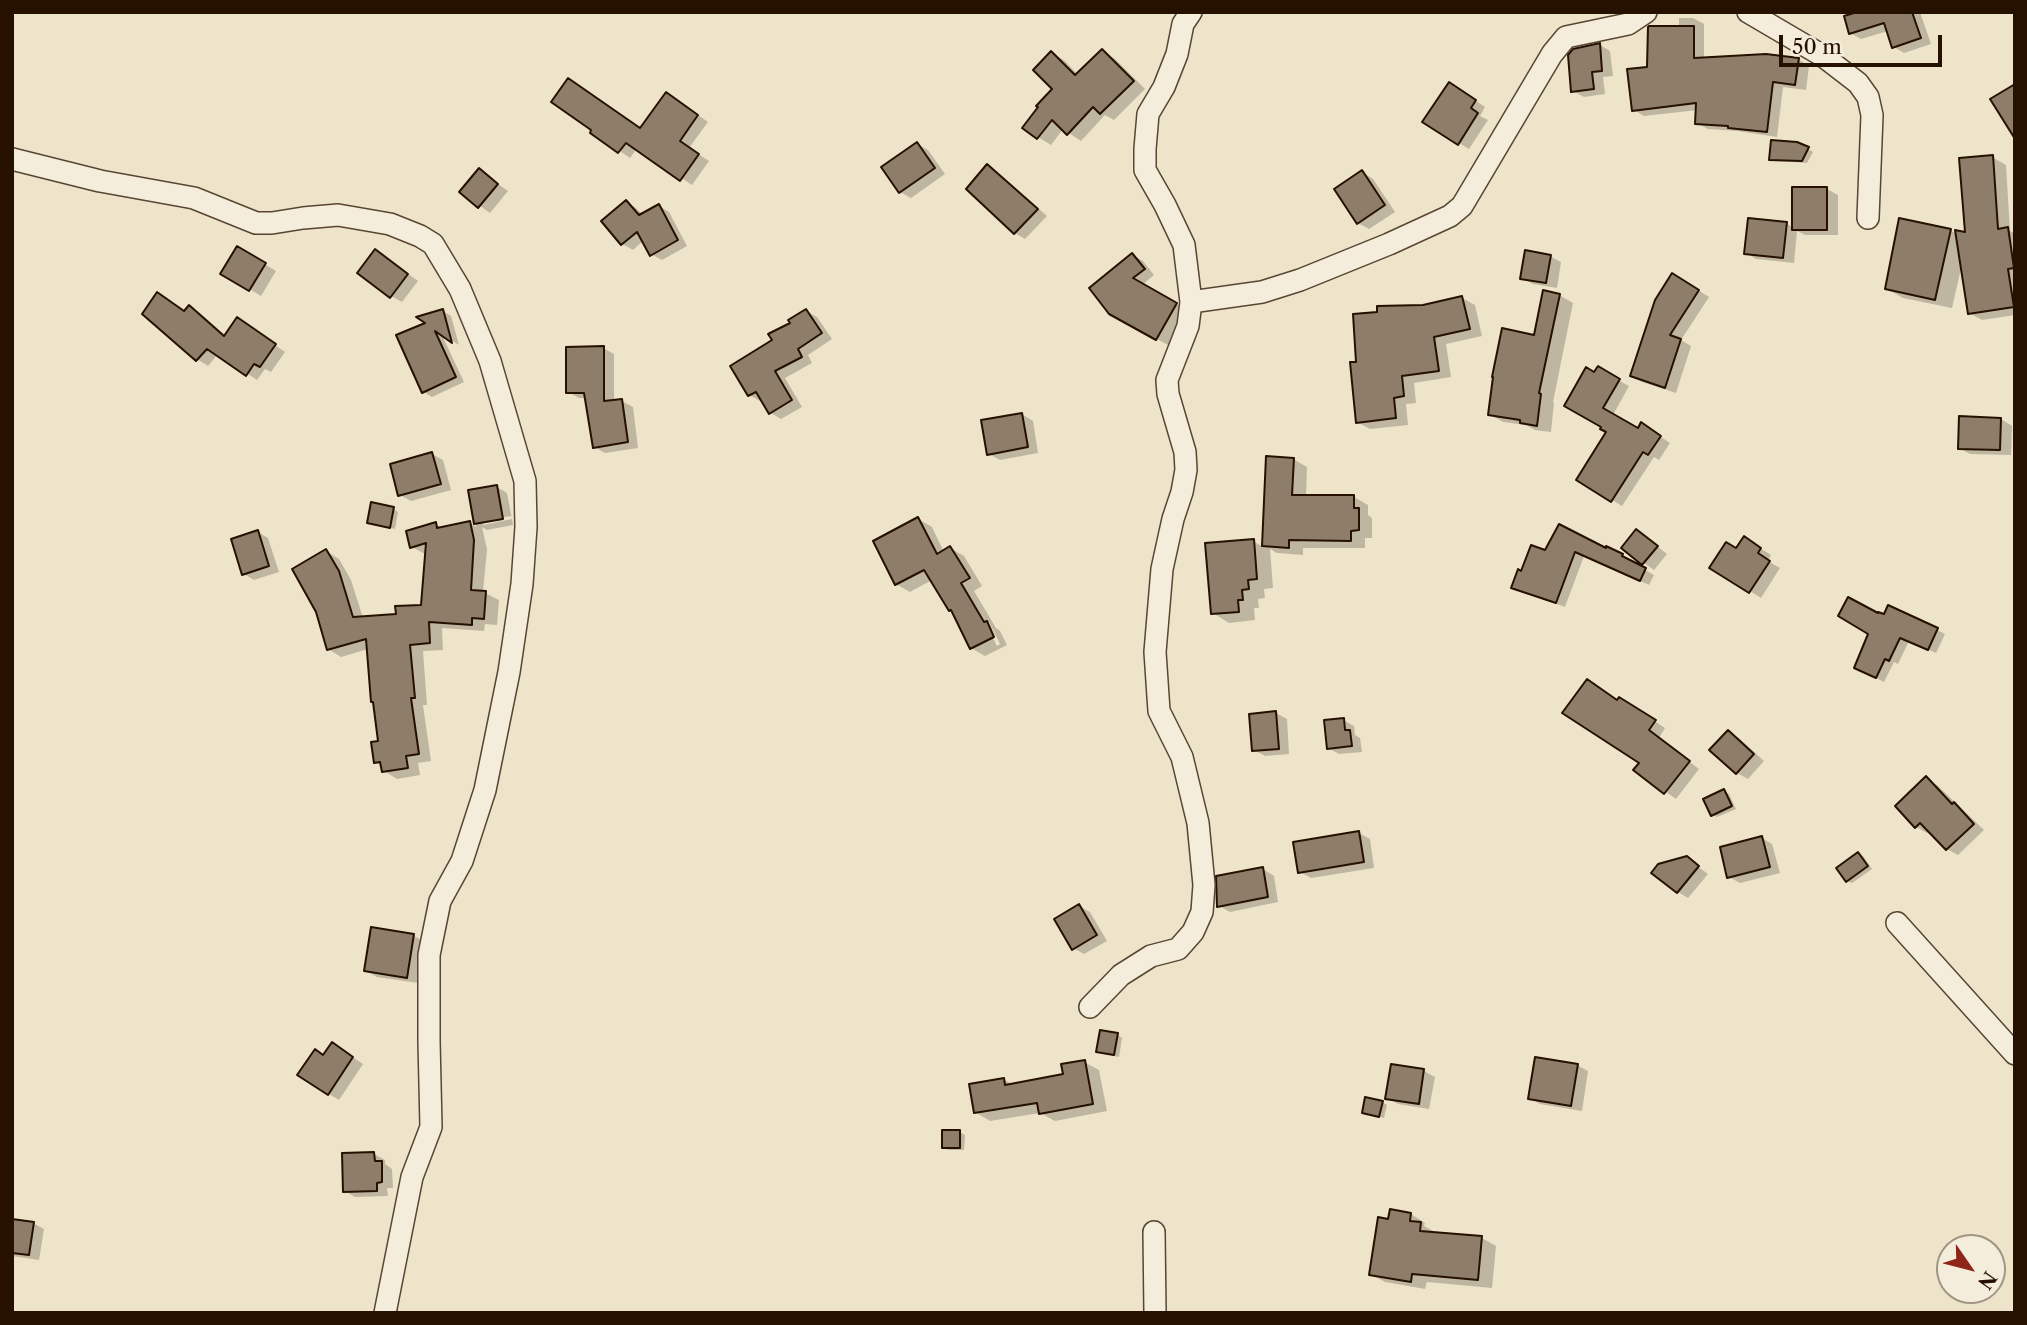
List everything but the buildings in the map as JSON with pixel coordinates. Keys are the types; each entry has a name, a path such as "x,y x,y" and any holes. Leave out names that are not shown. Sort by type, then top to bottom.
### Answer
{"street":[{"path":"1090,1007 1121,975 1151,956 1178,949 1193,932 1202,912 1204,885 1198,823 1182,757 1159,711 1155,652 1162,569 1186,470 1185,452 1168,394 1167,380 1188,326 1191,302 1184,245 1166,205 1145,170 1148,114 1164,86 1177,54 1183,24 1191,12"},
{"path":"1191,302 1262,292 1300,280 1450,216 1462,206 1552,54 1566,37 1628,24 1646,12"},
{"path":"1748,12 1823,56 1858,83 1868,97 1872,114 1868,218"},
{"path":"12,159 100,181 194,198 256,223 338,215 390,224 420,236 433,244 454,278 490,361 525,481 526,527 522,584 509,672 485,790 462,861 440,901 429,955 430,1128 412,1177 385,1313"},
{"path":"1897,923 2015,1054"},
{"path":"1154,1232 1155,1313"}]}
